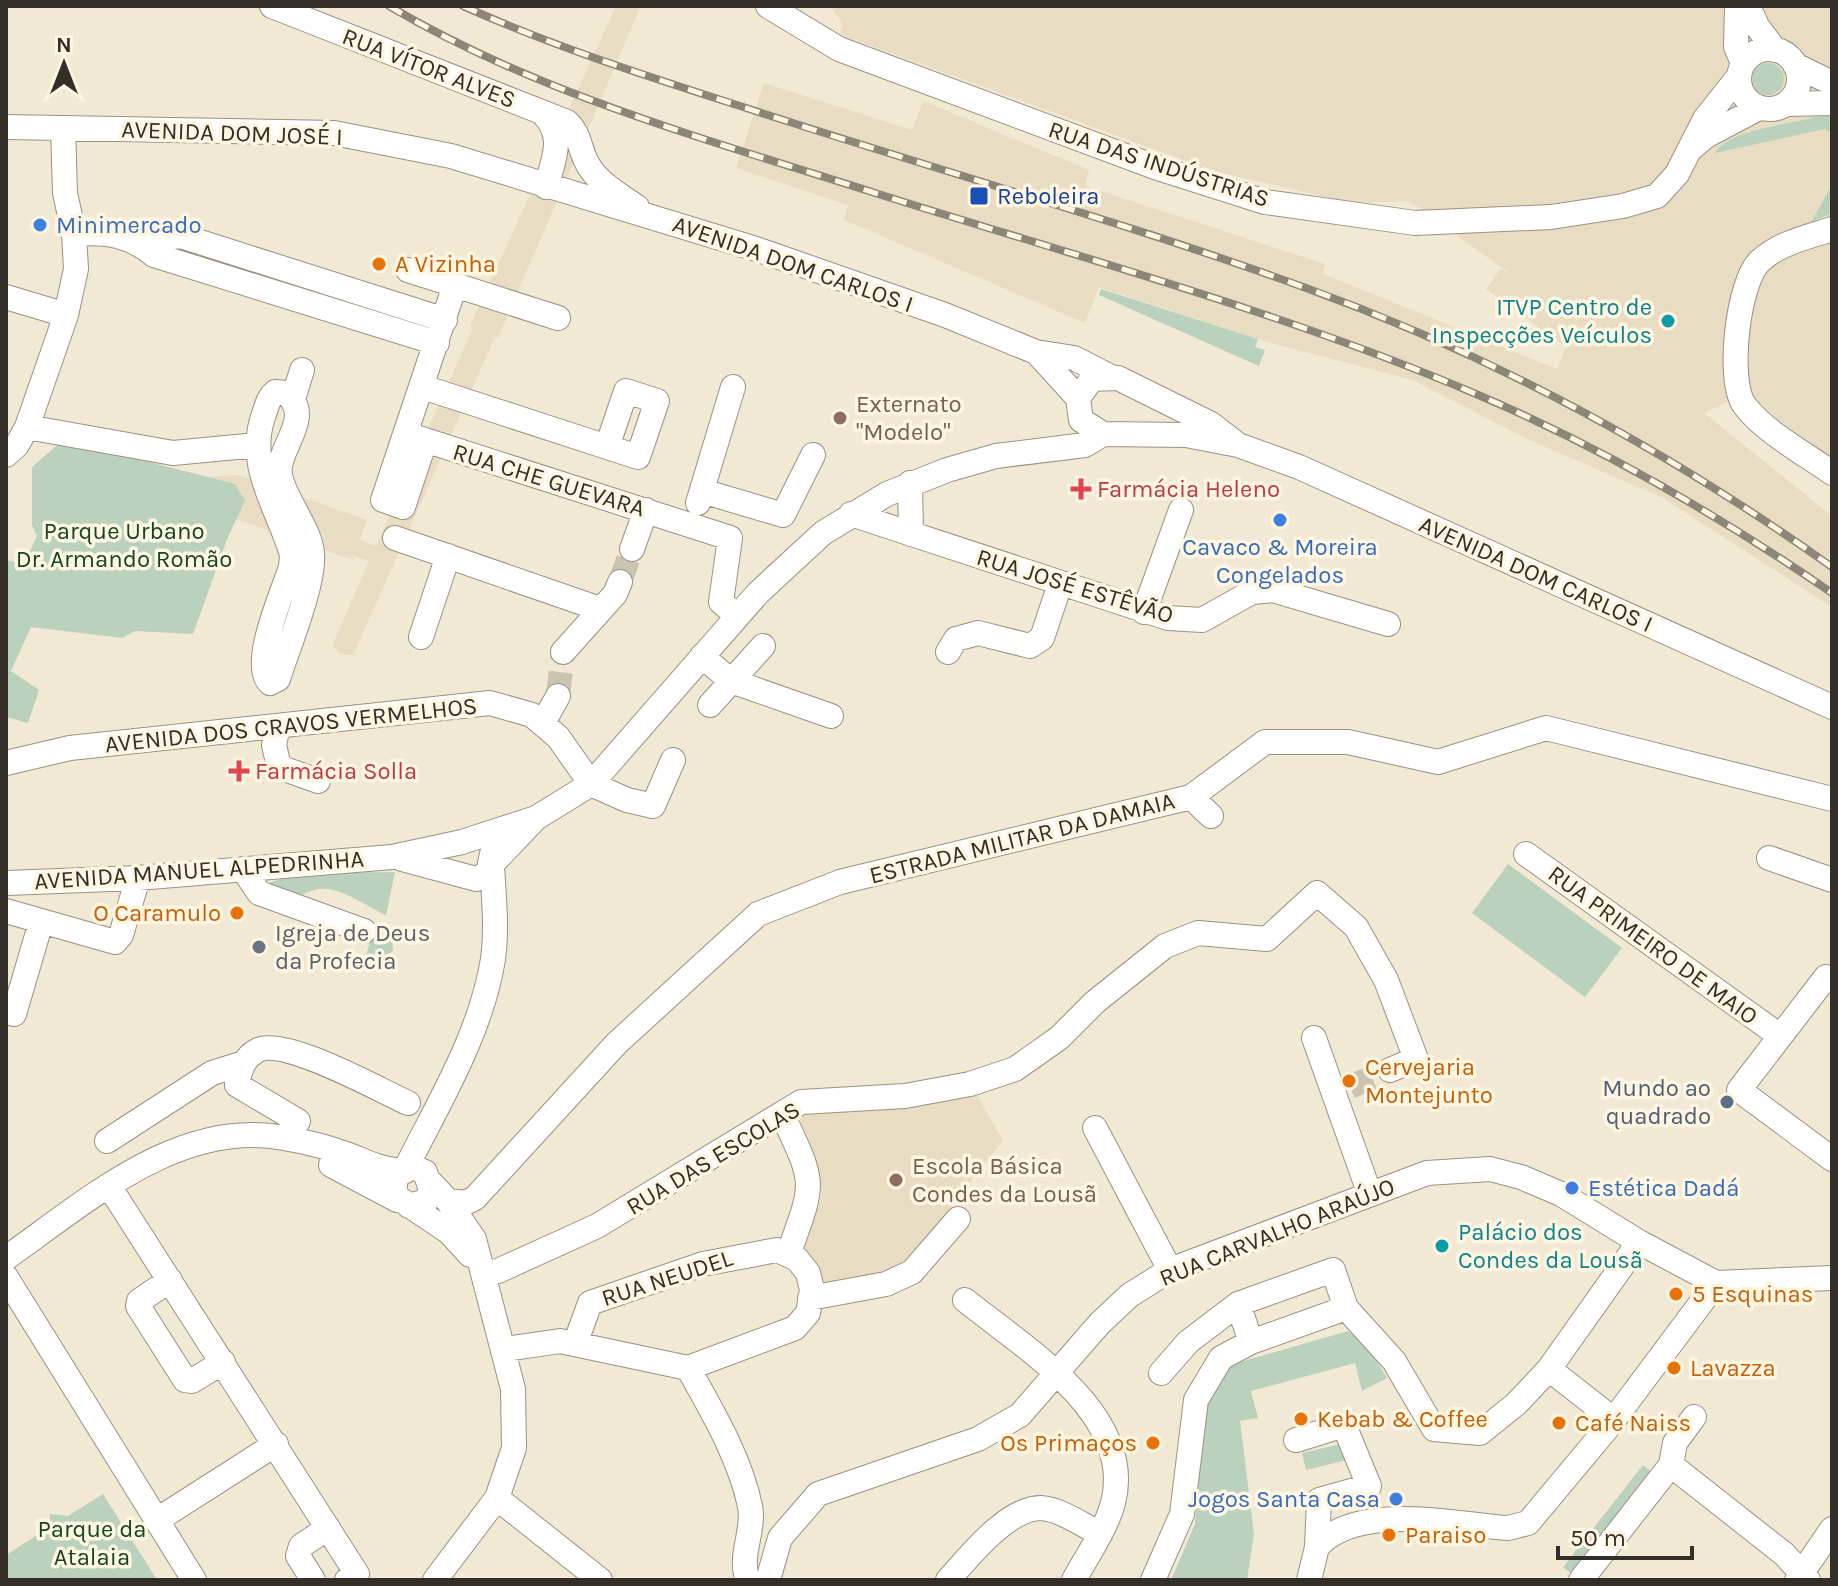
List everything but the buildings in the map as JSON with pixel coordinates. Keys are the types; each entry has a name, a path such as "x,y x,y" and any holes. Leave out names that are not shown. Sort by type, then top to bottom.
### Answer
{"street":[{"name":"RUA VÍTOR ALVES","path":"272,6 541,112 574,129 586,162 599,180 648,216"},
{"name":"RUA DAS INDÚSTRIAS","path":"768,6 839,49 1155,167 1265,202 1376,219 1505,221 1623,206 1665,190 1691,149 1705,119 1741,70"},
{"path":"1737,6 1736,47 1743,95 1759,108 1768,110 1786,104 1832,103"},
{"path":"1748,6 1757,26 1775,50 1795,65 1832,83"},
{"path":"1741,70 1757,51 1775,50"},
{"path":"1786,104 1799,82 1795,65"},
{"name":"RUA DAS INDÚSTRIAS","path":"1691,149 1706,136 1759,108"},
{"name":"RUA VÍTOR ALVES","path":"541,112 550,120 557,137 546,187"},
{"name":"AVENIDA DOM JOSÉ I","path":"6,127 334,133 451,156 546,187"},
{"path":"6,455 17,445 27,427 66,315 76,269 74,234 65,193 63,128"},
{"name":"AVENIDA DOM CARLOS I","path":"546,187 648,216 945,315 1036,352 1074,358 1211,424 1238,445"},
{"path":"1832,229 1773,249 1756,264 1744,289 1734,383 1743,404 1752,414 1832,473"},
{"path":"74,234 93,232 137,241 154,255 441,331"},
{"path":"408,270 558,318"},
{"path":"455,285 423,387 607,447"},
{"path":"6,297 66,315"},
{"name":"AVENIDA DOM CARLOS I","path":"1036,352 1077,401"},
{"path":"270,683 278,679 311,571 312,552 305,527 281,477 280,467 298,420 293,399 302,370"},
{"path":"1117,379 1135,398 1135,408 1128,424 1108,434 1081,420 1077,401 1085,384 1117,379"},
{"name":"RUA CHE GUEVARA","path":"423,387 416,438 730,538 721,602 737,616"},
{"path":"691,524 733,387"},
{"path":"293,399 286,393 270,396 257,445 260,475 292,555 262,660 264,678 270,683 274,745 279,767 318,781"},
{"name":"AVENIDA MANUEL ALPEDRINHA","path":"1032,450 1061,430 1077,401"},
{"path":"27,427 173,453 257,445"},
{"name":"AVENIDA DOM CARLOS I","path":"1108,434 1186,435 1238,445 1319,476 1832,707"},
{"name":"AVENIDA MANUEL ALPEDRINHA","path":"6,883 138,878 392,857 465,841 536,818 591,784 737,616 801,550 851,514 910,483 969,463 1032,450 1085,445 1108,434"},
{"path":"702,491 783,515 813,455"},
{"path":"910,483 911,534"},
{"path":"632,549 646,510"},
{"path":"1144,612 1181,510"},
{"name":"RUA JOSÉ ESTÊVÃO","path":"851,514 1144,612 1202,620 1252,592 1273,590 1388,624"},
{"path":"395,538 600,609"},
{"path":"421,637 448,556"},
{"path":"563,652 615,594 620,582"},
{"path":"948,652 956,639 978,633 1030,646 1042,638 1060,584"},
{"path":"710,705 763,646"},
{"path":"702,656 731,681 831,716"},
{"path":"543,723 558,696"},
{"name":"AVENIDA DOS CRAVOS VERMELHOS","path":"6,763 70,748 490,703 532,715 543,723 558,737 591,784"},
{"name":"ESTRADA MILITAR DA DAMAIA","path":"423,1180 465,1203 475,1198 617,1043 758,914 840,882 1191,797 1265,742 1348,742 1438,762 1546,728 1832,799"},
{"path":"591,784 653,806 673,760"},
{"path":"1191,797 1211,816"},
{"name":"AVENIDA MANUEL ALPEDRINHA","path":"392,857 482,877 536,818"},
{"path":"403,1203 426,1201 423,1180 438,1110 483,999 493,958 492,865 488,846 465,841 454,852 461,874 492,926"},
{"name":"RUA PRIMEIRO DE MAIO","path":"1526,854 1780,1036"},
{"path":"1769,858 1832,880"},
{"path":"243,869 259,893 364,931"},
{"path":"6,912 115,942 121,935 138,878"},
{"name":"RUA DAS ESCOLAS","path":"484,1273 498,1271 597,1226 801,1102 905,1096 970,1084 1015,1069 1059,1038 1095,1002 1165,946 1198,933 1267,939 1317,893 1356,927 1386,980 1416,1059 1390,1070"},
{"path":"6,1011 14,1014 41,922"},
{"path":"1832,981 1826,977 1739,1090 1832,1159"},
{"path":"1314,1038 1342,1091 1369,1192"},
{"path":"107,1141 212,1073 241,1064 260,1049 285,1048 408,1103"},
{"path":"241,1064 237,1085 298,1121 284,1138"},
{"path":"505,1349 560,1341 688,1368 795,1328 808,1313 808,1273 797,1259 788,1255 810,1194 808,1170 782,1114"},
{"path":"1095,1128 1170,1270"},
{"path":"6,1258 109,1186 177,1149 251,1133 340,1151 375,1169 423,1180 474,1239 513,1389 514,1448 497,1498 435,1580"},
{"path":"284,1138 403,1203 449,1232 484,1273"},
{"name":"RUA CARVALHO ARAÚJO","path":"768,1580 780,1538 818,1494 978,1439 1020,1415 1120,1305 1170,1270 1369,1192 1427,1173 1490,1169 1521,1177 1561,1194 1639,1242 1716,1283"},
{"path":"403,1203 392,1189 423,1180"},
{"path":"109,1186 276,1444 328,1528 352,1577"},
{"path":"810,1298 886,1284 912,1272 958,1219"},
{"path":"1161,1373 1188,1342 1238,1304 1333,1270 1346,1308 1394,1361 1428,1421 1441,1431 1469,1434 1490,1427 1549,1369 1639,1242"},
{"name":"RUA NEUDEL","path":"575,1344 590,1303 604,1296 743,1254 777,1250 788,1255"},
{"path":"1317,1547 1328,1534 1341,1528 1380,1519 1508,1528 1528,1523 1614,1420 1716,1283 1827,1275"},
{"path":"6,1277 194,1580"},
{"path":"170,1280 139,1301 138,1306 185,1380 192,1381 223,1362"},
{"path":"965,1300 1057,1375 1098,1416 1115,1456 1113,1504 1074,1580"},
{"path":"1238,1304 1251,1342"},
{"path":"1153,1580 1182,1514 1196,1400 1221,1358 1251,1342 1346,1308"},
{"path":"688,1368 742,1475 751,1522 743,1569 748,1580"},
{"path":"1549,1369 1614,1420"},
{"path":"1581,1580 1671,1465 1675,1443 1694,1417"},
{"path":"1296,1440 1344,1425 1380,1519"},
{"path":"157,1520 276,1444"},
{"path":"1671,1465 1784,1554 1802,1578 1832,1529"},
{"path":"1309,1580 1317,1547 1319,1500 1369,1486"},
{"path":"497,1498 600,1580"},
{"path":"948,1580 996,1529 1027,1511 1041,1508 1055,1512 1099,1533"},
{"path":"313,1580 298,1556 301,1546 328,1528"}],"shaded area":[{"path":"616,6 641,6 498,338 495,337 353,655 341,654 332,646 369,561 354,556 353,560 225,515 206,477 239,475 367,520 360,540 376,546 473,328 470,326"},
{"path":"830,6 1832,6 1832,465 1738,397 1704,413 1832,516 1832,607 1663,498 1525,438 1413,380 1271,343 1099,287 1085,323 844,220 848,205 736,168 764,83 912,130 923,101 1089,170 1085,186 1325,264 1323,274 1557,369 1566,347 1486,289 1500,269 1512,275 1409,201 1352,203 1213,171 839,34 843,24"},
{"name":"Escola Básica Condes da Lousã","path":"976,1094 1003,1140 905,1267 825,1284 803,1246 822,1196 797,1110"}],"green space":[{"path":"1768,63 1779,68 1784,79 1779,90 1768,95 1757,90 1752,79 1757,68"},
{"path":"1832,116 1832,133 1824,129 1715,153 1733,138 1747,133"},
{"path":"1832,185 1832,213 1811,222"},
{"path":"1101,289 1258,339 1255,347 1265,350 1259,366 1099,295"},
{"name":"Parque Urbano Dr. Armando Romão","path":"63,440 235,484 245,501 228,537 193,634 135,631 122,638 31,627 11,671 39,690 28,723 6,717 6,560 24,564 37,536 32,525 32,467"},
{"path":"1508,864 1622,948 1585,997 1472,913"},
{"path":"395,872 386,915 334,890 319,889 295,896 268,886 268,883 283,879 315,874"},
{"path":"374,928 392,938 393,950 383,963 365,959"},
{"path":"1348,1331 1370,1350 1387,1378 1362,1391 1355,1363 1251,1391 1258,1418 1240,1421 1254,1534 1247,1580 1171,1580 1195,1524 1202,1402 1226,1366"},
{"path":"1341,1444 1347,1460 1306,1470 1302,1453"},
{"path":"1643,1465 1653,1473 1573,1575 1563,1567"},
{"name":"Parque da Atalaia","path":"103,1494 157,1580 6,1580 6,1555 50,1527 50,1514 68,1516"}],"tunnel":[{"path":"620,582 632,549"},
{"path":"558,696 563,652"},
{"path":"1350,1087 1390,1070"}],"railway":[{"path":"389,6 504,65 625,112 1252,310 1476,394 1569,437 1659,484 1832,593"},
{"path":"463,6 633,71 1165,239 1376,315 1512,376 1644,446 1770,524 1832,567"}],"place":[{"name":"Reboleira","path":"979,196"},
{"name":"Minimercado","path":"40,225"},
{"name":"A Vizinha","path":"379,264"},
{"name":"ITVP Centro de Inspecções Veículos","path":"1668,321"},
{"name":"Externato \"Modelo\"","path":"840,418"},
{"name":"Farmácia Heleno","path":"1081,489"},
{"name":"Cavaco & Moreira Congelados","path":"1280,520"},
{"name":"Farmácia Solla","path":"239,771"},
{"name":"O Caramulo","path":"237,913"},
{"name":"Igreja de Deus da Profecia","path":"259,947"},
{"name":"Cervejaria Montejunto","path":"1349,1081"},
{"name":"Mundo ao quadrado","path":"1727,1102"},
{"name":"Escola Básica Condes da Lousã","path":"896,1180"},
{"name":"Estética Dadá","path":"1572,1188"},
{"name":"Palácio dos Condes da Lousã","path":"1442,1246"},
{"name":"5 Esquinas","path":"1676,1294"},
{"name":"Lavazza","path":"1674,1368"},
{"name":"Kebab & Coffee","path":"1301,1419"},
{"name":"Café Naiss","path":"1559,1423"},
{"name":"Os Primaços","path":"1153,1443"},
{"name":"Jogos Santa Casa","path":"1396,1499"},
{"name":"Paraiso","path":"1389,1535"}]}
